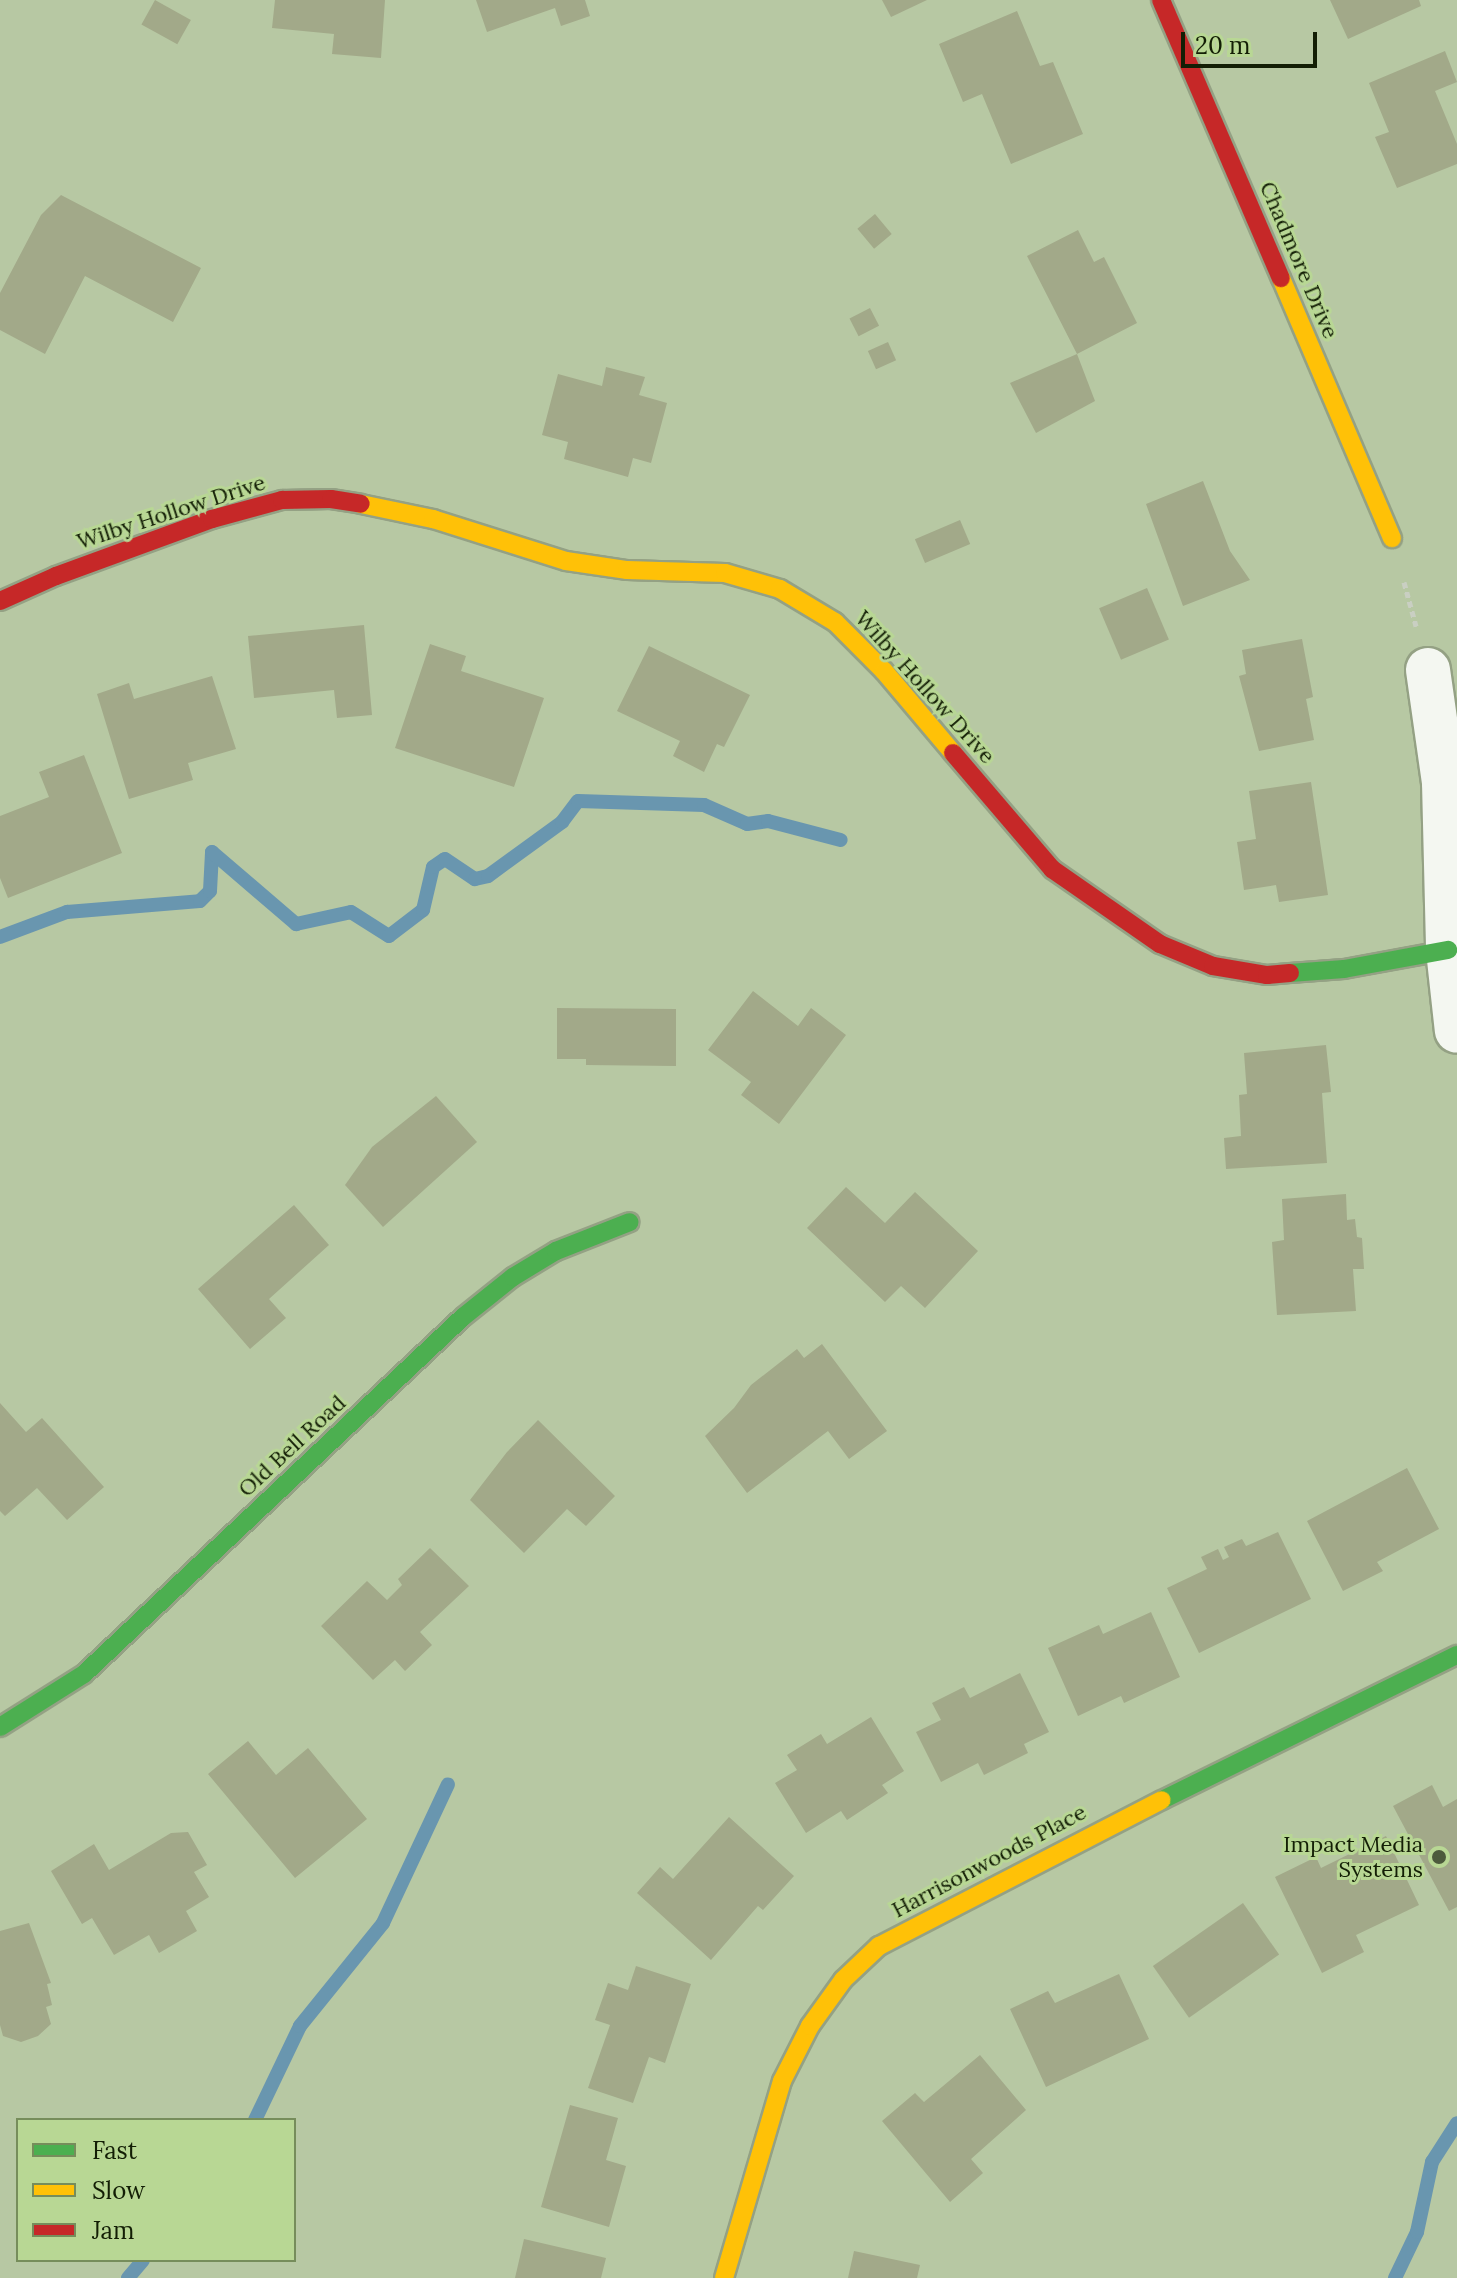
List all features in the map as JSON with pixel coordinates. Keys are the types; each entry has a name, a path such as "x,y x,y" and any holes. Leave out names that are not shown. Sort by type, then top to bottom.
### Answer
{"street":[{"name":"Chadmore Drive","path":"1161,0 1392,538"},
{"name":"Wilby Hollow Drive","path":"0,601 56,576 212,519 282,500 331,499 376,506 433,519 497,542 566,561 627,570 725,573 780,589 835,622 884,671 1052,869 1160,944 1213,966 1267,975 1344,969 1448,950"},
{"path":"1428,670 1444,782 1448,950 1457,1031"},
{"name":"Old Bell Road","path":"0,1727 24,1715 84,1674 463,1317 513,1277 556,1251 630,1222"},
{"name":"Harrisonwoods Place","path":"724,2278 782,2081 810,2026 843,1980 879,1946 1071,1845 1457,1655"}],"path":[{"path":"1392,538 1428,670"}],"building":[{"path":"155,0 191,20 177,44 141,24"},
{"path":"275,0 385,0 381,58 332,54 334,34 272,28"},
{"path":"476,0 585,0 590,16 561,26 555,8 487,32"},
{"path":"882,0 927,0 891,17"},
{"path":"1330,0 1419,0 1421,6 1348,39"},
{"path":"1017,11 1040,66 1053,62 1083,134 1011,164 982,94 963,102 939,44"},
{"path":"1445,51 1457,82 1435,91 1457,144 1457,164 1397,188 1375,137 1389,132 1369,83"},
{"path":"61,195 201,268 173,322 85,276 45,354 0,330 0,293 41,215"},
{"path":"875,214 892,234 874,249 857,229"},
{"path":"1078,230 1094,262 1104,257 1137,323 1077,354 1027,256"},
{"path":"870,308 879,326 859,336 850,318"},
{"path":"888,342 896,360 876,369 868,351"},
{"path":"1077,354 1095,401 1036,433 1010,383"},
{"path":"606,367 645,377 639,395 667,403 651,463 633,458 628,477 564,459 568,442 542,435 558,374 602,386"},
{"path":"1203,481 1230,551 1250,580 1183,606 1146,504"},
{"path":"960,520 970,544 925,563 915,539"},
{"path":"1147,588 1169,640 1121,660 1099,608"},
{"path":"364,625 372,715 337,718 334,690 254,698 248,636"},
{"path":"1302,639 1313,697 1306,699 1314,740 1259,751 1239,676 1246,674 1242,650"},
{"path":"430,644 466,656 461,671 544,698 514,787 395,748"},
{"path":"649,646 750,695 724,747 717,744 704,772 673,756 680,741 617,711"},
{"path":"212,676 236,749 188,763 193,780 129,799 97,694 129,683 134,699"},
{"path":"84,755 122,853 8,898 0,878 0,816 49,797 39,772"},
{"path":"1311,782 1328,895 1279,902 1276,885 1244,890 1237,842 1256,839 1249,791"},
{"path":"753,991 798,1026 811,1008 846,1035 779,1124 741,1095 751,1082 708,1050"},
{"path":"557,1008 676,1009 676,1066 586,1065 586,1059 557,1059"},
{"path":"1326,1045 1331,1092 1322,1093 1327,1163 1226,1169 1224,1138 1241,1136 1239,1095 1247,1094 1244,1053"},
{"path":"436,1096 477,1142 383,1227 345,1185 372,1147"},
{"path":"846,1187 885,1223 915,1192 978,1251 925,1308 901,1286 885,1302 807,1228"},
{"path":"1346,1194 1347,1220 1355,1219 1357,1237 1362,1238 1364,1269 1353,1269 1356,1311 1277,1315 1272,1242 1284,1240 1282,1199"},
{"path":"294,1205 329,1245 269,1299 286,1318 250,1349 198,1289"},
{"path":"822,1344 887,1431 849,1459 828,1431 747,1493 705,1436 734,1408 751,1385 797,1349 804,1358"},
{"path":"0,1403 26,1432 42,1418 104,1487 67,1520 37,1488 5,1516 0,1511"},
{"path":"538,1420 615,1496 586,1526 567,1509 524,1553 470,1500 507,1452"},
{"path":"1407,1468 1439,1529 1377,1562 1383,1571 1343,1591 1307,1521"},
{"path":"1278,1532 1311,1599 1199,1653 1167,1588 1207,1569 1201,1557 1218,1549 1223,1560 1229,1557 1224,1547 1242,1539 1246,1546"},
{"path":"430,1548 469,1586 420,1632 432,1645 405,1671 395,1660 373,1680 321,1626 367,1581 387,1600 402,1585 398,1579"},
{"path":"1151,1612 1180,1677 1124,1703 1121,1696 1078,1716 1048,1648 1099,1625 1103,1634"},
{"path":"1020,1673 1049,1732 1024,1744 1028,1753 984,1775 978,1763 941,1782 916,1732 941,1720 932,1703 964,1687 970,1698"},
{"path":"871,1717 904,1771 882,1785 888,1793 847,1820 841,1811 806,1833 775,1783 797,1770 787,1755 821,1734 827,1744"},
{"path":"248,1741 276,1775 308,1748 367,1819 295,1878 208,1774"},
{"name":"Impact Media Systems","path":"1432,1785 1443,1807 1457,1799 1457,1907 1449,1911 1393,1806"},
{"path":"729,1817 794,1876 763,1910 758,1906 711,1960 637,1893 660,1867 673,1879"},
{"path":"188,1832 207,1865 194,1872 209,1897 186,1911 197,1931 159,1953 149,1935 114,1955 92,1918 82,1924 51,1871 94,1844 109,1870 171,1833"},
{"path":"1386,1836 1419,1905 1356,1935 1364,1952 1322,1973 1275,1877 1316,1857 1321,1868"},
{"path":"1243,1903 1279,1955 1189,2018 1153,1966"},
{"path":"29,1923 51,1983 47,1984 52,2005 46,2007 51,2024 38,2036 21,2042 3,2036 0,2025 0,1931"},
{"path":"636,1966 691,1984 665,2063 649,2057 633,2103 588,2088 610,2025 595,2020 608,1983 628,1990"},
{"path":"1119,1974 1149,2039 1046,2087 1010,2009 1048,1991 1055,2003"},
{"path":"980,2055 1026,2110 971,2159 983,2173 950,2202 882,2121 915,2093 924,2102"},
{"path":"570,2105 618,2118 606,2160 626,2166 609,2227 541,2207"},
{"path":"524,2239 606,2258 601,2278 515,2278"},
{"path":"854,2251 920,2265 917,2278 848,2278"}],"waterway":[{"path":"0,937 67,912 200,901 210,891 212,852 296,924 351,912 389,936 423,910 433,867 445,859 475,879 488,876 562,822 578,801 704,805 747,824 768,821 841,840"},
{"path":"256,2118 300,2026 383,1923 448,1784"},
{"path":"1395,2278 1417,2232 1432,2162 1457,2123"},
{"path":"128,2278 141,2262"}],"traffic: fast":[{"path":"1290,973 1344,969 1448,950"},
{"path":"0,1727 84,1674 463,1317 513,1277 556,1251 630,1222"},
{"path":"1162,1800 1457,1655"}],"traffic: slow":[{"path":"1281,278 1392,538"},
{"path":"361,504 433,519 566,561 627,570 725,573 780,589 835,622 884,671 953,753"},
{"path":"724,2278 782,2081 810,2026 843,1980 879,1946 1162,1800"}],"traffic: jam":[{"path":"1161,0 1281,278"},
{"path":"0,601 56,576 212,519 282,500 331,499 361,504"},
{"path":"953,753 1052,869 1160,944 1213,966 1267,975 1290,973"}],"place":[{"name":"Impact Media Systems","path":"1439,1857"}]}
